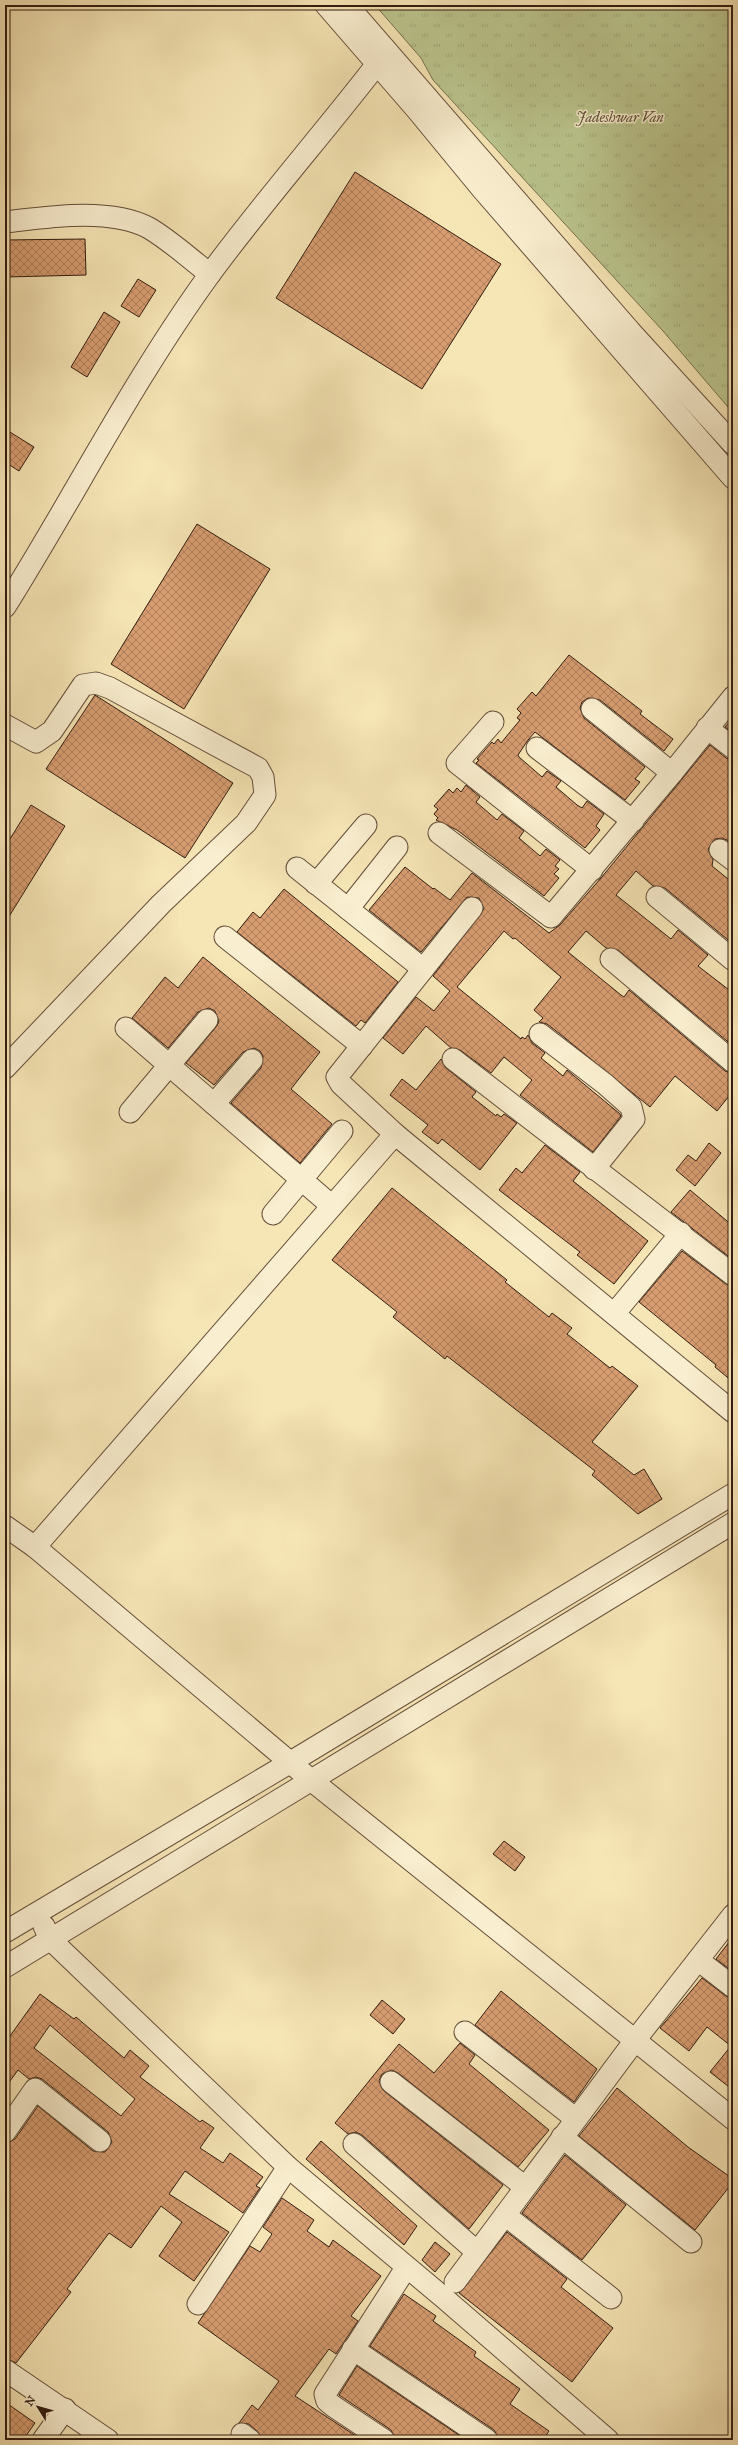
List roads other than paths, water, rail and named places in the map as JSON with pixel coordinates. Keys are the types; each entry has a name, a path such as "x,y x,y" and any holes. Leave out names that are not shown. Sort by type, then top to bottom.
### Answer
{"street":[{"path":"326,5 378,64 482,189 733,478"},
{"path":"347,5 630,331 733,444"},
{"path":"8,597 121,409 210,274 378,64"},
{"path":"5,222 60,216 117,218 148,228 210,274"},
{"path":"5,726 36,742 52,731 83,684 96,683 110,688 258,768 263,778 265,795 246,823 161,904 5,1068"},
{"path":"439,833 551,917 633,821 733,697"},
{"path":"592,709 672,773"},
{"path":"493,722 457,763 592,870"},
{"path":"707,728 733,748"},
{"path":"537,748 633,821"},
{"path":"316,884 366,825"},
{"path":"348,910 396,847"},
{"path":"297,868 423,969"},
{"path":"657,897 733,960"},
{"path":"472,908 337,1077 341,1084 395,1134 733,1412"},
{"path":"225,937 362,1046"},
{"path":"611,959 733,1062"},
{"path":"130,1112 208,1020"},
{"path":"126,1028 332,1206"},
{"path":"540,1034 606,1084 631,1107 634,1119 594,1169"},
{"path":"453,1059 594,1169 681,1233 733,1275"},
{"path":"214,1104 252,1060"},
{"path":"273,1214 342,1131"},
{"path":"35,1547 395,1134"},
{"path":"614,1314 681,1233"},
{"path":"5,1932 291,1762 733,1494"},
{"path":"5,1967 733,1523"},
{"path":"5,1526 35,1547 312,1780 636,2039 733,2119"},
{"path":"37,1913 50,1939 288,2167 406,2268 444,2298 604,2439"},
{"path":"454,2282 636,2039 733,1915"},
{"path":"698,1960 733,1987"},
{"path":"465,2032 576,2119"},
{"path":"391,2082 525,2187"},
{"path":"5,2132 35,2090 100,2141"},
{"path":"562,2138 691,2242"},
{"path":"354,2144 477,2252"},
{"path":"198,2304 288,2167"},
{"path":"505,2215 611,2298"},
{"path":"384,2440 327,2401 325,2394 406,2268"},
{"path":"353,2349 487,2440"},
{"path":"5,2370 65,2409 108,2440"},
{"path":"44,2440 65,2409"}],"park label":[{"name":"Jadeshwar Van","path":"620,117"}]}
